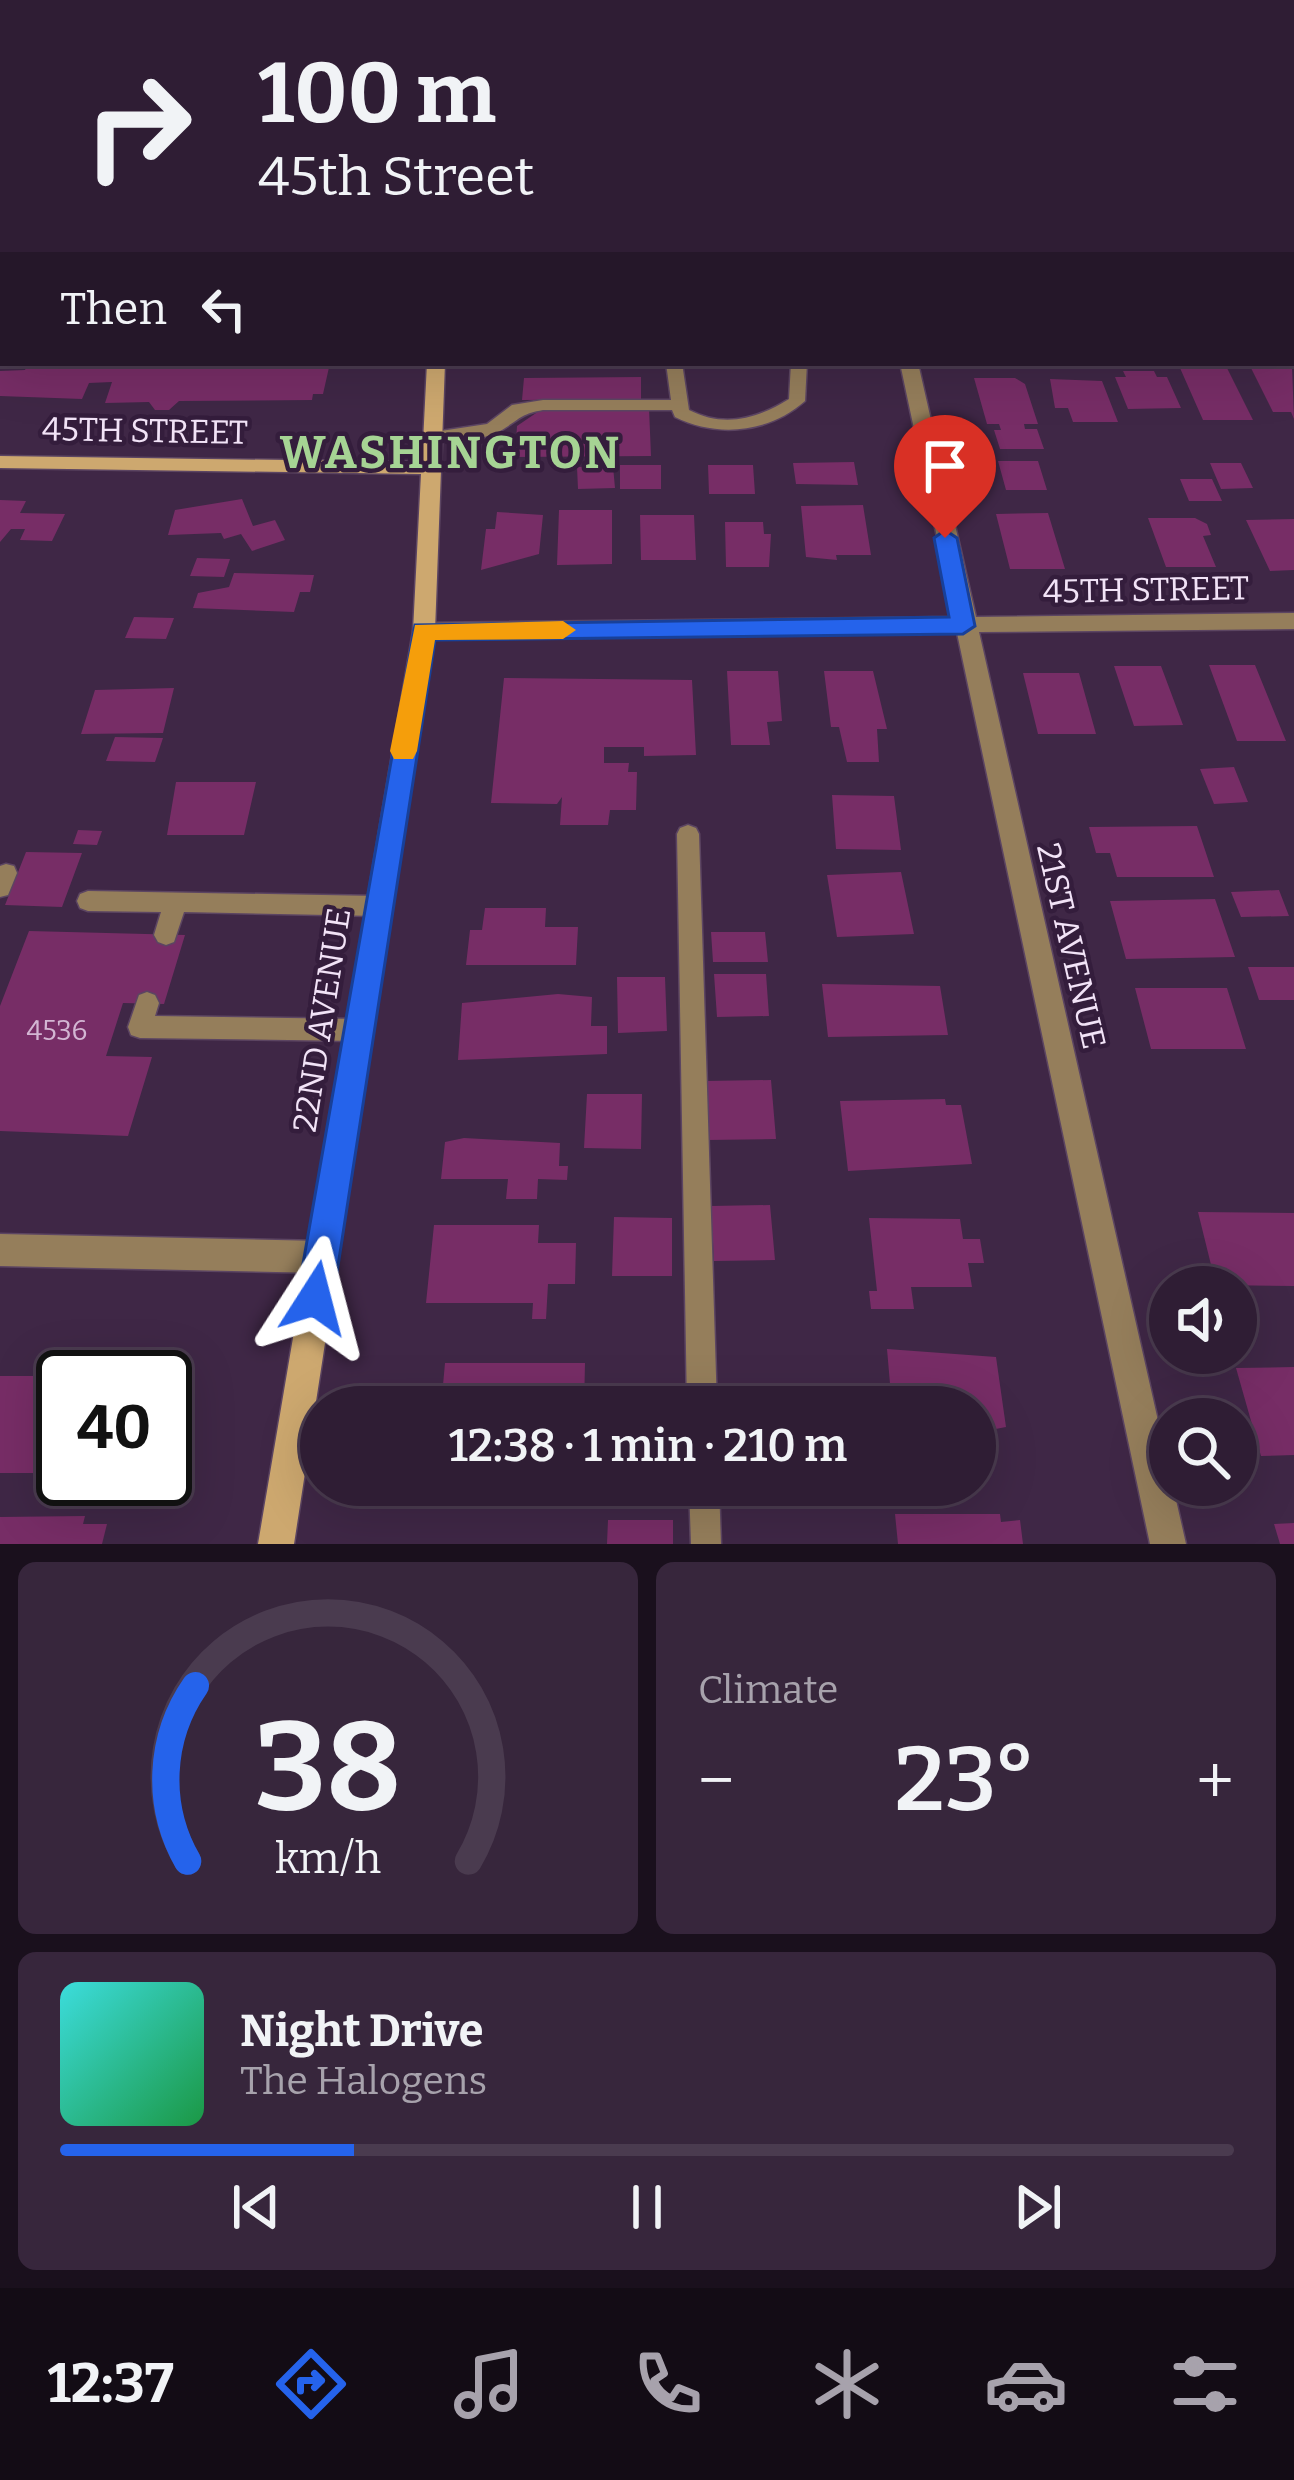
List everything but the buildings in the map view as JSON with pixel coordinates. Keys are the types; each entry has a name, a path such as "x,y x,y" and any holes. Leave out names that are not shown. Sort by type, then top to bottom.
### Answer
{"street":[{"name":"22ND AVENUE","path":"276,1544 424,632 436,366"},
{"name":"21ST AVENUE","path":"910,366 1168,1544"},
{"name":"45TH STREET","path":"0,462 433,468"},
{"name":"45TH STREET","path":"424,632 1294,621"},
{"path":"0,1250 321,1257"}],"lane":[{"path":"674,366 679,405 698,424 737,426 776,416 797,401 799,366"},
{"path":"434,437 492,429 518,409 543,405 679,405"},
{"path":"688,834 701,1386"},
{"path":"88,901 376,906"},
{"path":"166,935 175,903"},
{"path":"147,1003 140,1027 357,1030"},
{"path":"705,1506 706,1544"}],"slow traffic":[{"path":"403,751 424,632 563,630"}],"district":[{"name":"WASHINGTON","path":"451,453"}],"route":[{"path":"315,1298 424,632 963,626 945,538"}]}
